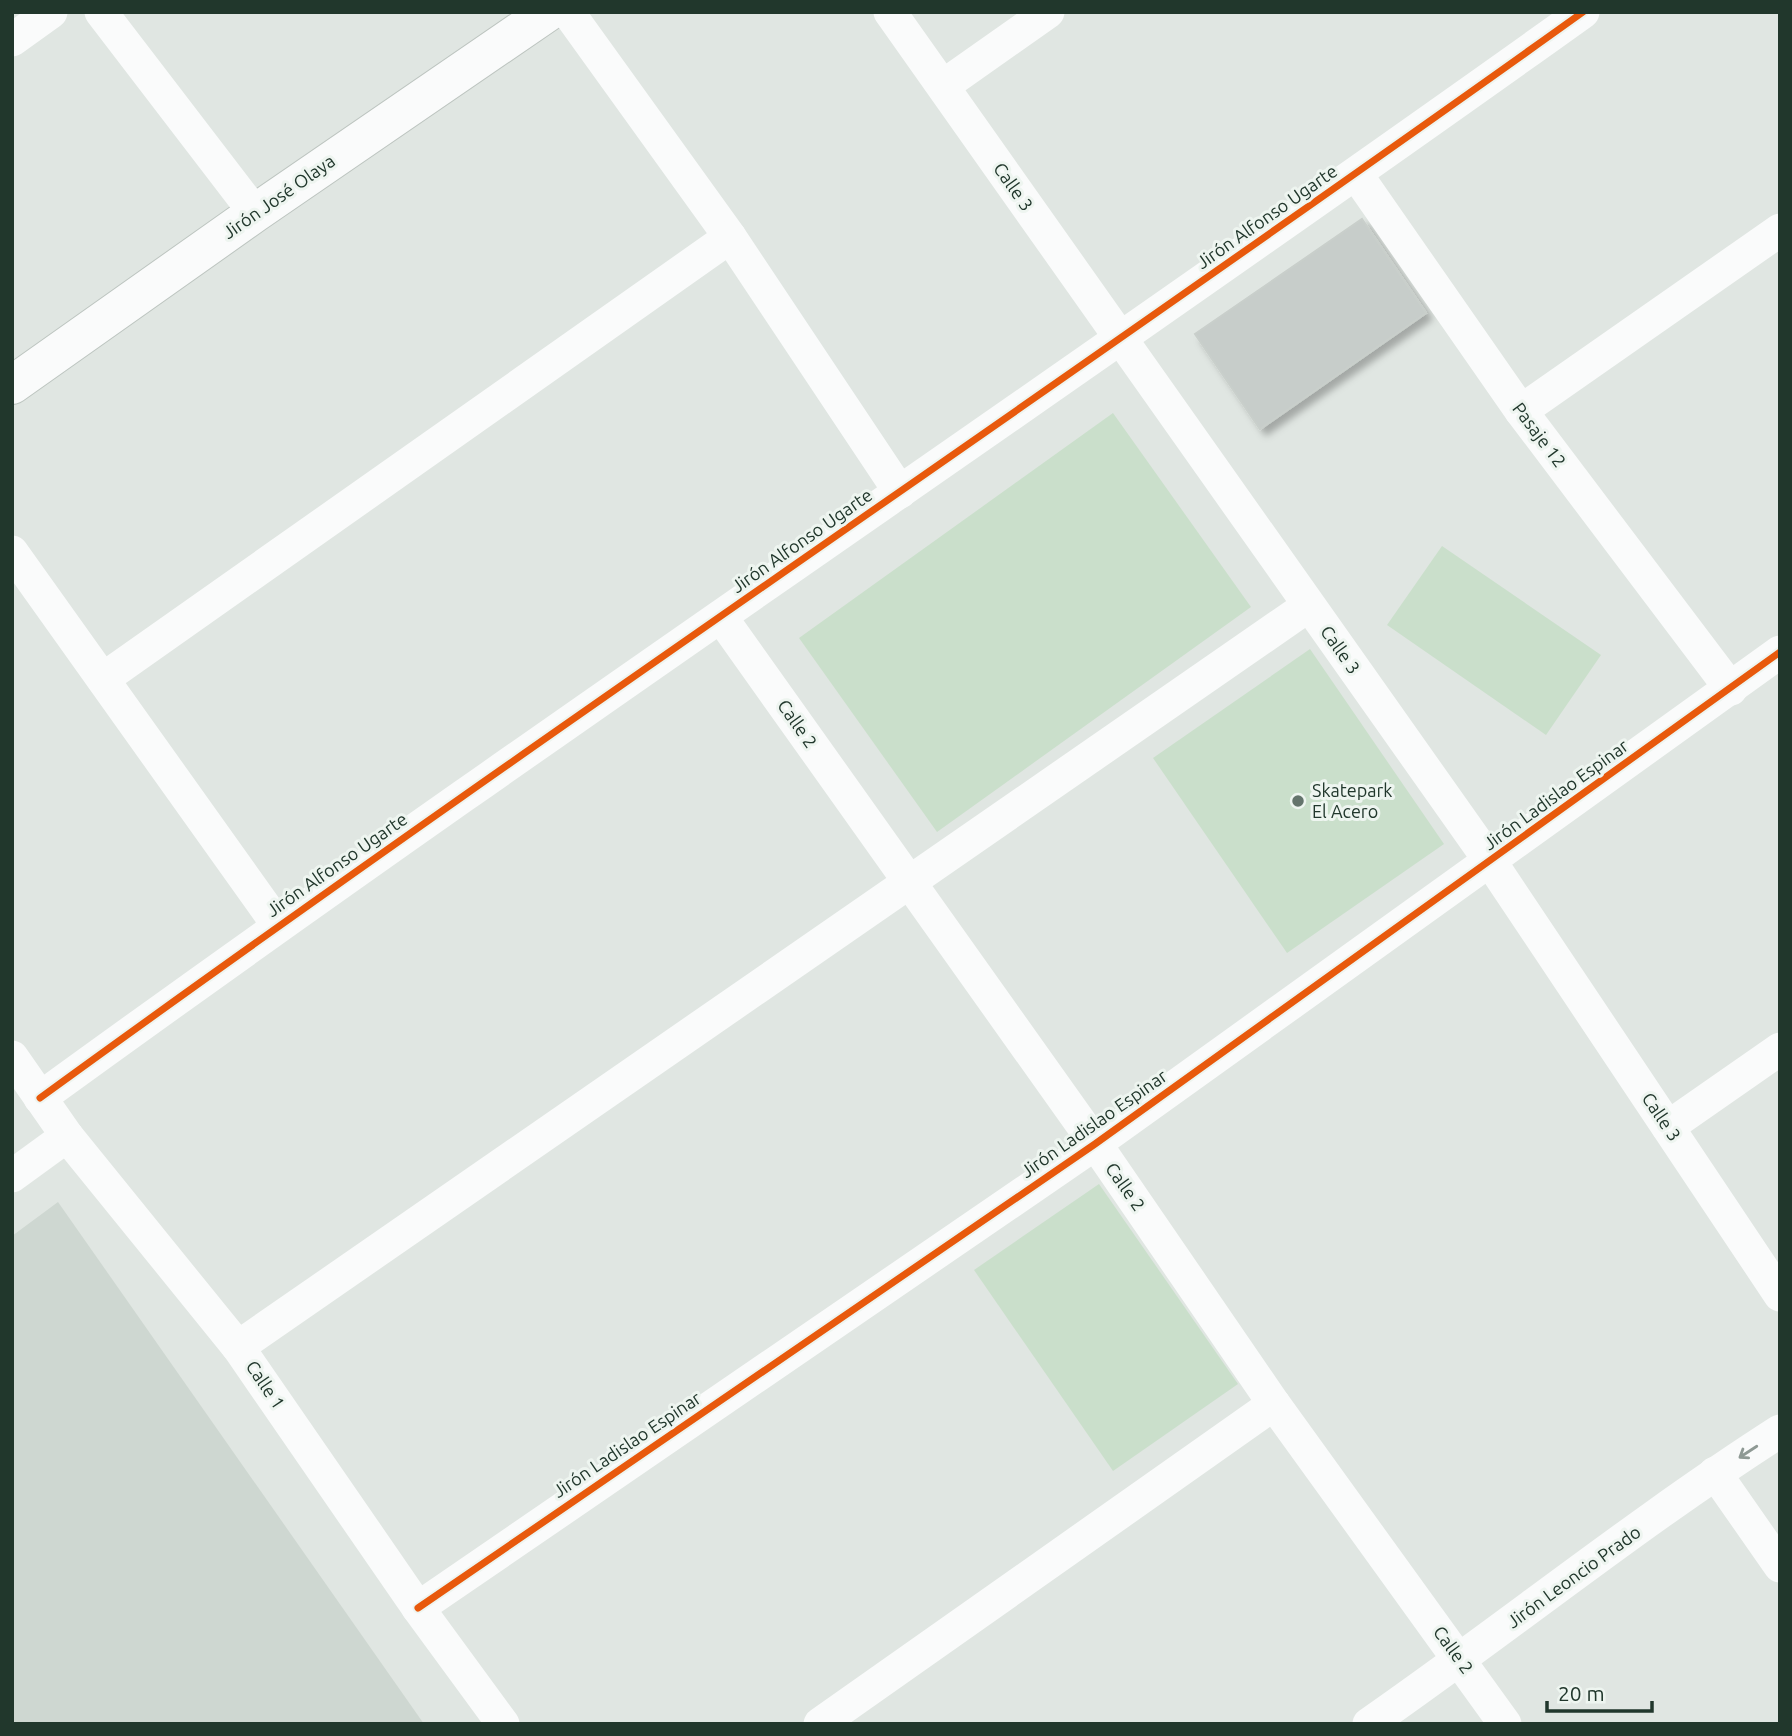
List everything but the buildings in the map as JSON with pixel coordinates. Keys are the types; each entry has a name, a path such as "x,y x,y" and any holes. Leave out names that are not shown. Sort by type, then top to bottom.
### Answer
{"street":[{"path":"12,40 51,12"},
{"path":"101,12 255,213"},
{"name":"Jirón José Olaya","path":"12,385 255,213 548,12"},
{"path":"568,12 730,237 900,492"},
{"name":"Calle 3","path":"890,12 1489,862 1780,1295"},
{"path":"943,86 1048,12"},
{"name":"Jirón Alfonso Ugarte","path":"40,1098 278,925 1356,174 1583,12"},
{"name":"Pasaje 12","path":"1356,174 1521,411 1731,689"},
{"path":"1521,411 1780,230"},
{"path":"103,679 730,237"},
{"path":"12,552 278,925"},
{"path":"238,1347 1308,606"},
{"name":"Calle 2","path":"721,617 1095,1144 1274,1404 1505,1724"},
{"name":"Jirón Ladislao Espinar","path":"418,1608 1095,1144 1780,652"},
{"path":"1668,1127 1780,1049"},
{"name":"Calle 1","path":"12,1057 67,1136 238,1347 418,1608 503,1724"},
{"path":"12,1176 67,1136"},
{"path":"820,1724 1274,1404"},
{"name":"Jirón Leoncio Prado","path":"1369,1724 1461,1660 1715,1473 1780,1431"},
{"path":"1715,1473 1780,1566"}],"shaded area":[{"path":"58,1202 424,1724 12,1724 12,1236"}],"green space":[{"path":"1113,413 1251,607 937,832 799,638"},
{"path":"1442,546 1601,655 1546,735 1387,625"},
{"name":"Skatepark El Acero","path":"1310,649 1444,844 1287,953 1153,758"},
{"path":"1099,1184 1238,1384 1113,1471 974,1270"}],"cycle path":[{"path":"40,1098 617,688 1391,149 1583,12"},
{"path":"418,1608 1095,1144 1780,652"}],"place":[{"name":"Skatepark El Acero","path":"1298,801"}]}
